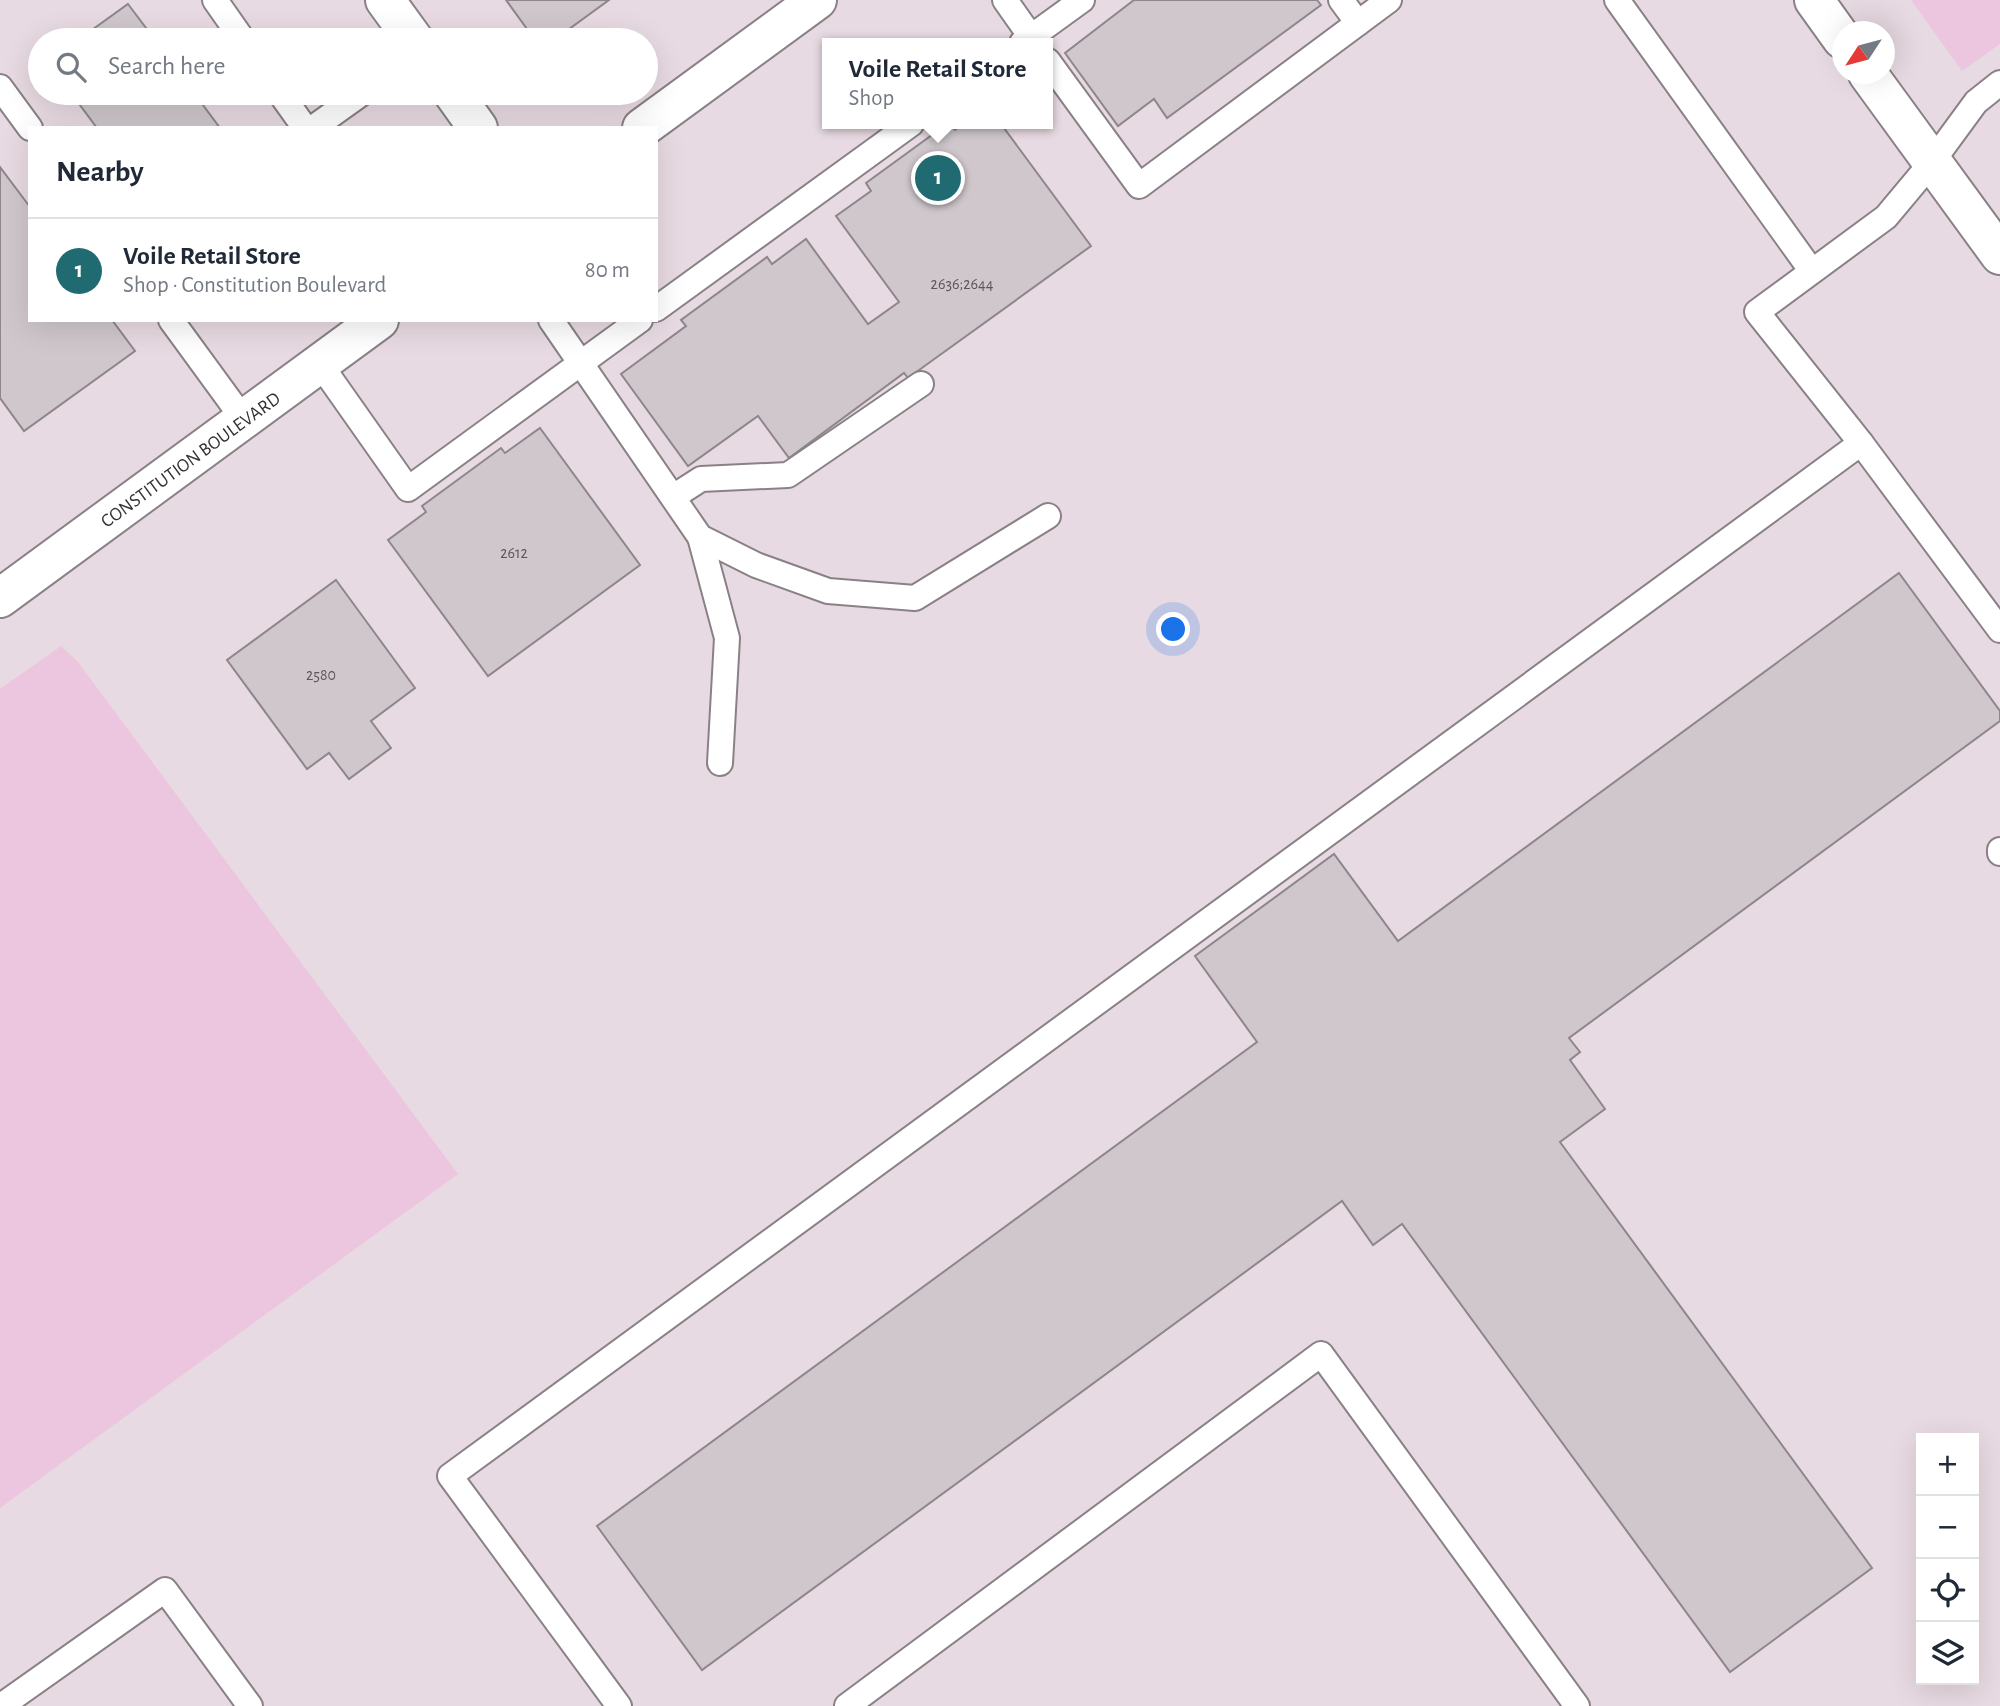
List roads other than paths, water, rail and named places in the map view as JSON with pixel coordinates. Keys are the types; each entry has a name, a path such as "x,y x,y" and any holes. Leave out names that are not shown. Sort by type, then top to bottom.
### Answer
{"street":[{"path":"385,0 405,28"},
{"path":"645,126 817,0"},
{"path":"1814,0 1832,24"},
{"path":"1875,84 2000,255"},
{"path":"462,105 477,126"},
{"name":"CONSTITUTION BOULEVARD","path":"0,598 376,322"}],"lane":[{"path":"215,0 235,28"},
{"path":"1005,0 1028,38"},
{"path":"1034,38 1082,0"},
{"path":"1341,0 1358,23"},
{"path":"1053,68 1139,186 1389,0"},
{"path":"1617,0 1811,270"},
{"path":"2000,83 1976,102 1932,162 1886,216 1757,312 1861,443 2000,630"},
{"path":"0,87 29,126"},
{"path":"288,105 303,126"},
{"path":"316,126 345,105"},
{"path":"658,308 904,129"},
{"path":"172,322 244,420"},
{"path":"552,322 700,537 727,638 720,764"},
{"path":"320,364 408,489 637,322"},
{"path":"673,497 701,479 788,475 921,384"},
{"path":"619,1706 450,1476 1861,443"},
{"path":"700,537 756,565 828,591 915,598 1048,516"},
{"path":"846,1706 1321,1354 1577,1706"},
{"path":"1,1706 165,1590 250,1706"}],"place":[{"name":"Voile Retail Store","path":"938,178"}]}
